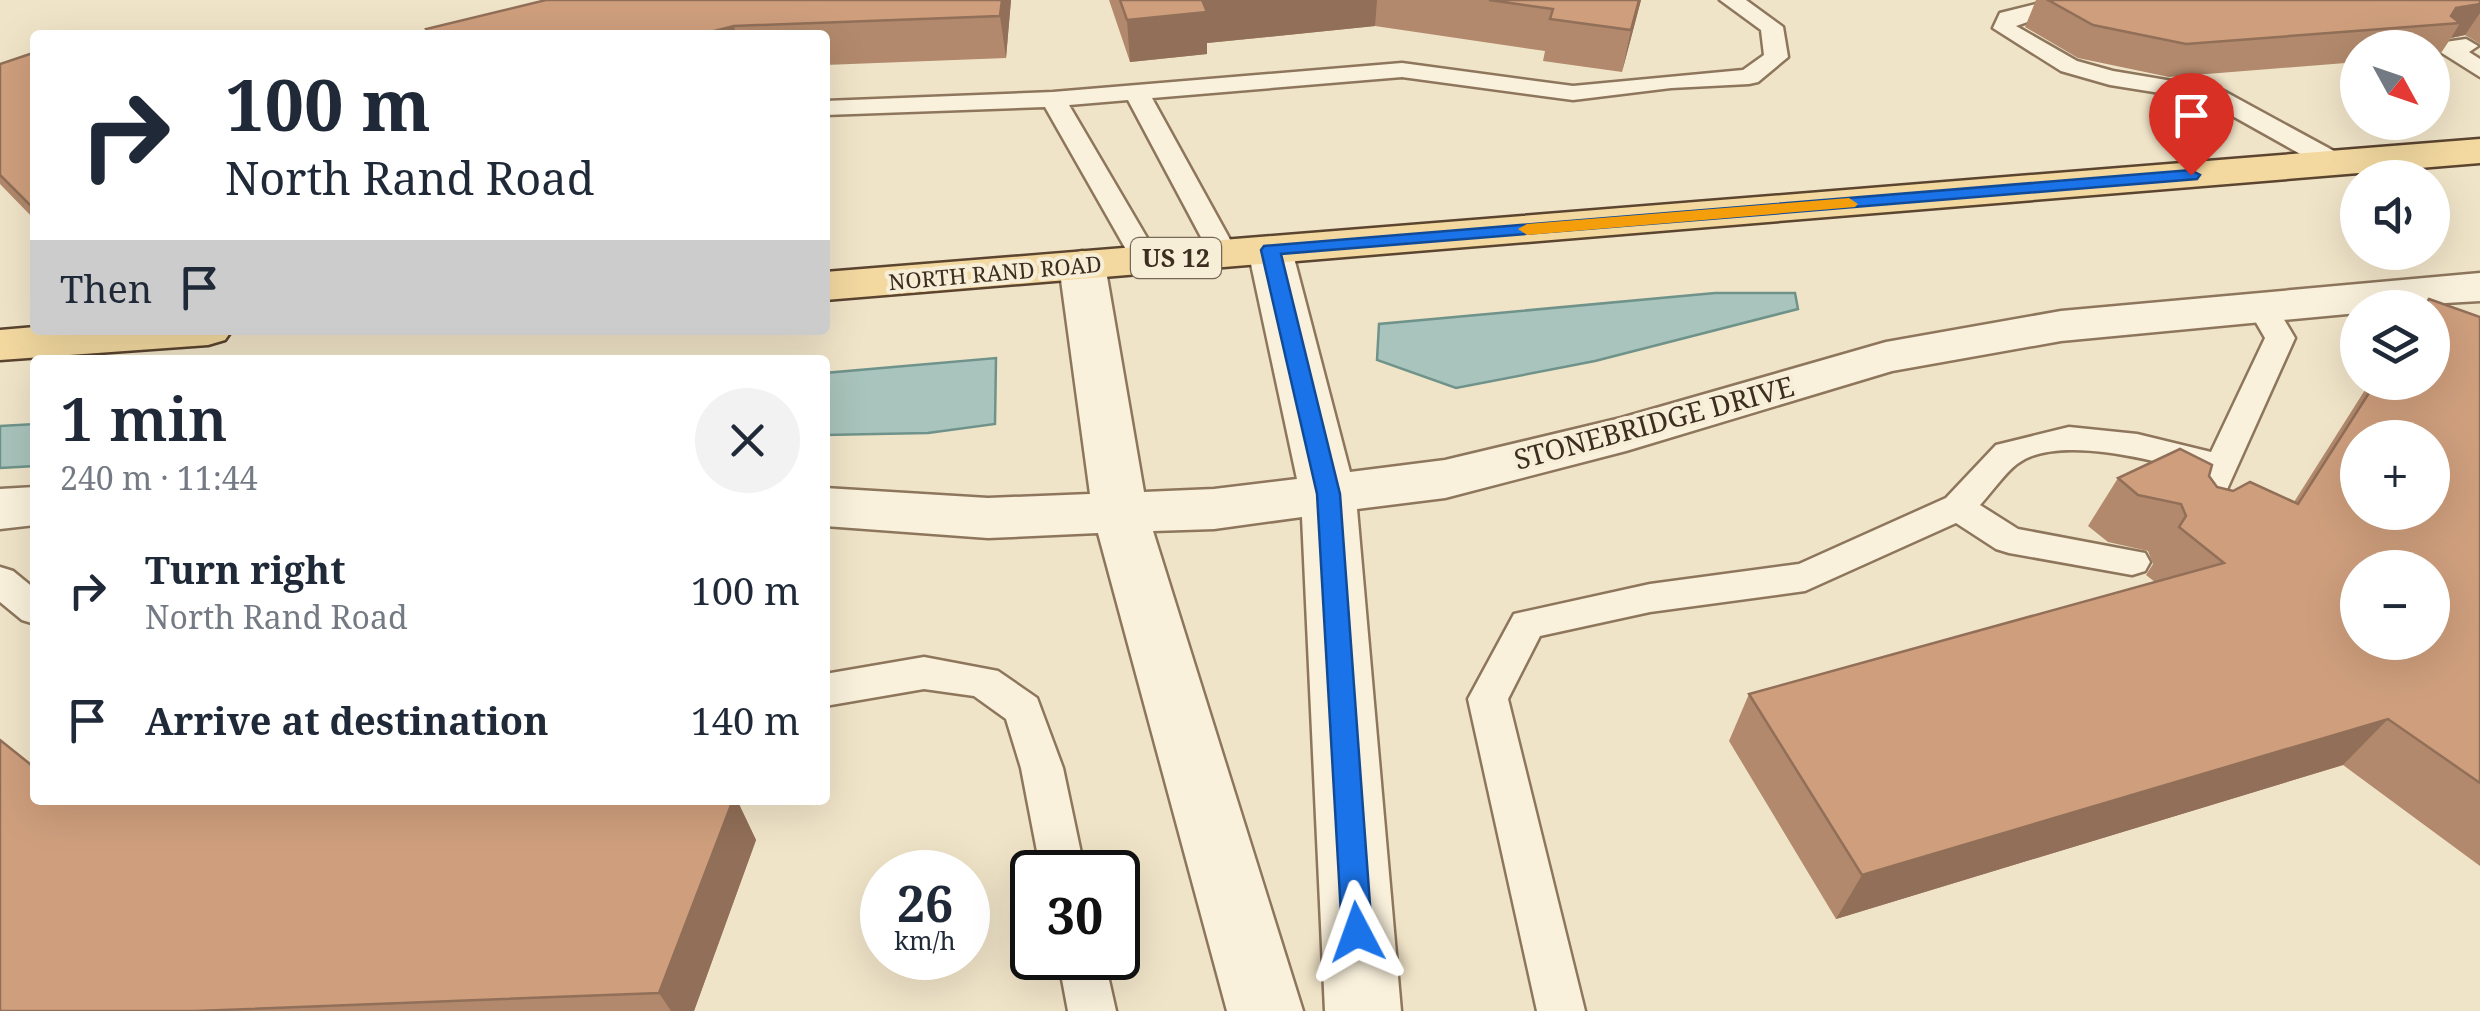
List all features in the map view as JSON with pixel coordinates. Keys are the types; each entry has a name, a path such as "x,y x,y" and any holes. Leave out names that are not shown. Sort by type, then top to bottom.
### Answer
{"main road":[{"name":"NORTH RAND ROAD","path":"830,286 2480,150"},
{"path":"0,345 139,335"}],"street":[{"path":"1247,252 1328,494 1362,1011"},
{"path":"1082,265 1120,513 1265,1011"},
{"name":"STONEBRIDGE DRIVE","path":"830,506 988,518 1214,510 1445,479 1626,434 1886,357 2060,326 2480,287"},
{"path":"0,509 30,506"}],"lane":[{"path":"830,108 1053,99 1402,70 1573,93 1671,81 1749,77 1776,57 1772,27 1731,0"},
{"path":"2165,0 2048,8 2008,18 2004,28 2070,66 2110,78 2211,94 2336,163"},
{"path":"2466,46 2446,48 2480,70"},
{"path":"1136,92 1247,252"},
{"path":"1053,99 1146,260"},
{"path":"2198,522 2219,466 2280,338 2262,307"},
{"path":"1561,1011 1488,699 1527,624 1650,598 1805,577 1958,507 2008,453 2069,438 2137,445 2219,466"},
{"path":"1958,507 2009,540 2132,562"},
{"path":"0,580 30,606"},
{"path":"830,689 924,674 984,682 1023,710 1042,768 1059,850"},
{"path":"1086,980 1092,1011"}],"water":[{"path":"1715,293 1795,293 1798,309 1595,361 1456,388 1377,360 1379,324"},
{"path":"996,358 995,424 928,433 830,435 830,373"},
{"path":"30,424 30,466 0,468 0,426"}],"building":[{"path":"546,0 1002,0 1000,16 734,26 718,30 426,29"},
{"path":"1120,0 1223,0 1203,2 1207,12 1127,20"},
{"path":"1489,0 1639,0 1631,30 1550,19 1553,9"},
{"path":"2048,0 2480,0 2480,4 2456,8 2451,16 2460,23 2186,44 2093,25"},
{"path":"30,54 30,205 0,175 0,64"},
{"path":"2450,306 2480,317 2480,783 2388,719 1862,875 1749,694 2224,563 2179,527 2186,516 2181,504 2138,495 2118,478 2180,449 2212,465 2209,476 2217,487 2233,491 2250,482 2298,504 2340,438 2340,530 2450,530 2450,420 2352,420 2364,400 2450,400"},
{"path":"0,740 30,764 30,805 731,805 659,993 195,1011 0,1011"}],"slow traffic":[{"path":"1527,229 1849,204"}],"route":[{"path":"1357,932 1328,494 1270,250 2191,175"}]}
